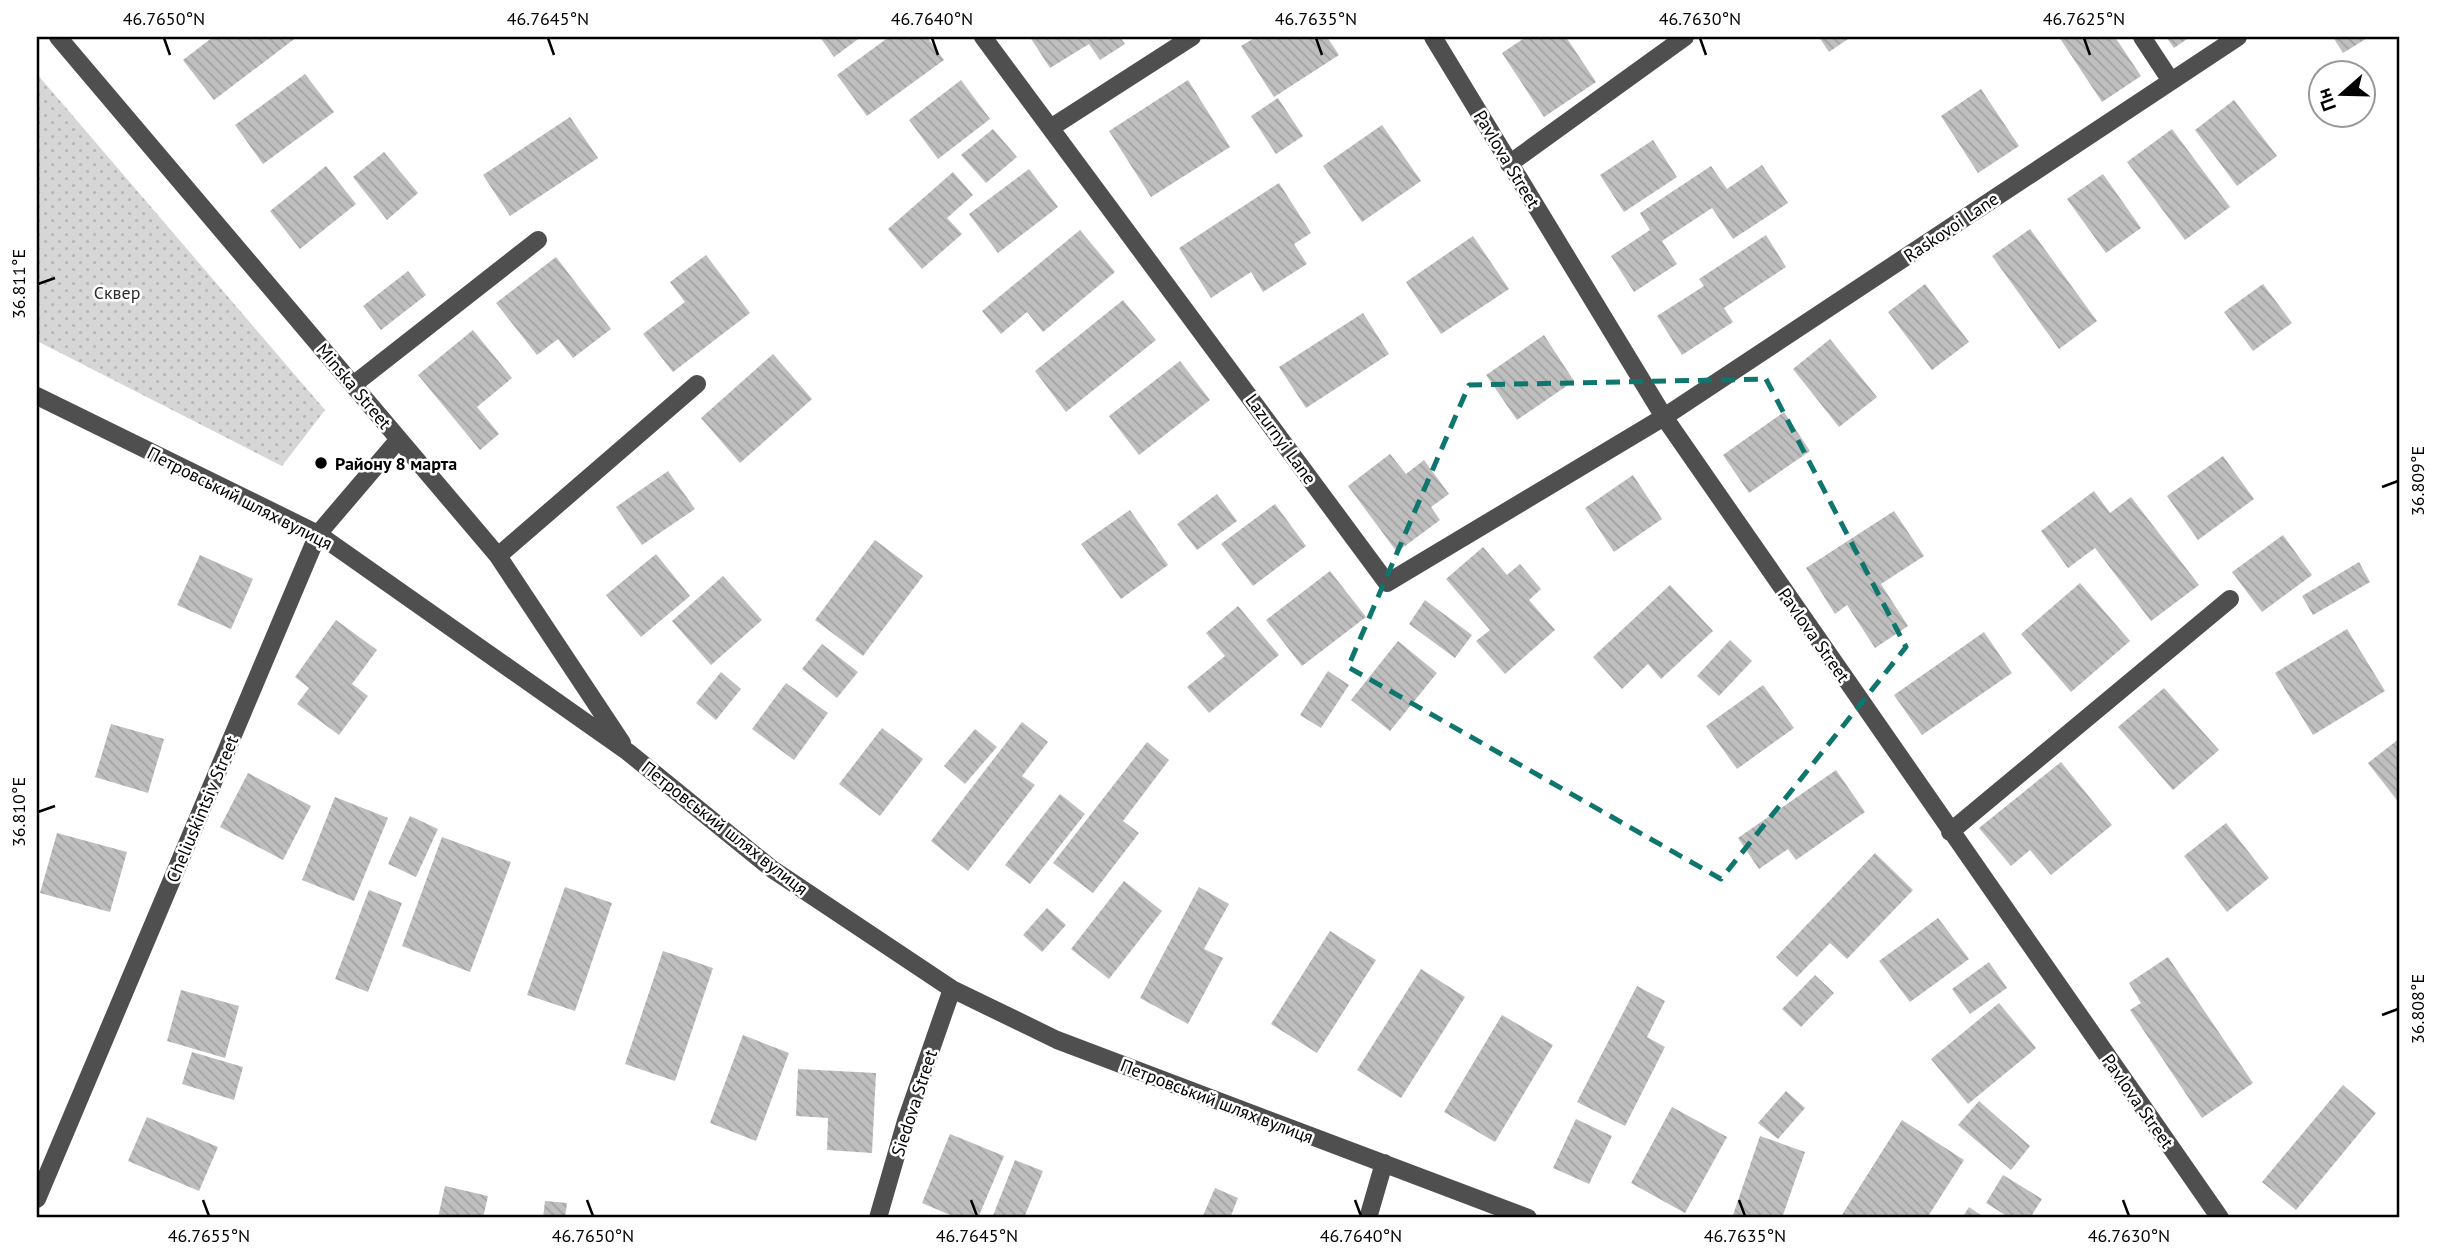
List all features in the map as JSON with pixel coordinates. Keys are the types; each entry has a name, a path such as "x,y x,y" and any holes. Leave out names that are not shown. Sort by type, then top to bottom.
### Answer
{"street":[{"name":"Minska Street","path":"58,37 498,556 628,752"},
{"name":"Lazurnyi Lane","path":"983,37 1387,583 1664,417"},
{"path":"1052,127 1192,37"},
{"name":"Pavlova Street","path":"1433,37 1664,417 2220,1218"},
{"path":"1509,164 1685,37"},
{"path":"2142,37 2171,81"},
{"name":"Raskovoi Lane","path":"1664,417 2238,37"},
{"path":"353,385 538,240"},
{"path":"498,556 697,384"},
{"name":"Петровський шлях вулиця","path":"37,396 318,534 628,752 772,869 952,989 1057,1040 1528,1218"},
{"name":"Cheliuskintsiv Street","path":"37,1199 318,534 399,439"},
{"path":"1950,832 2230,599"},
{"name":"Siedova Street","path":"878,1218 906,1121 952,989"},
{"path":"1368,1218 1384,1163"}],"highlighted area":[{"path":"1766,379 1906,647 1721,879 1348,667 1469,385"}],"green space":[{"name":"Сквер","path":"37,74 325,410 282,466 37,341"}],"building":[{"path":"213,37 297,37 214,100 183,60"},
{"path":"820,37 861,37 834,57"},
{"path":"889,37 927,37 944,60 867,116 837,75"},
{"path":"1030,37 1120,37 1125,44 1100,60 1089,44 1050,68"},
{"path":"1256,37 1327,37 1339,55 1274,97 1241,46"},
{"path":"1526,37 1566,37 1596,82 1544,117 1502,53"},
{"path":"1819,37 1851,37 1829,52"},
{"path":"2059,37 2115,37 2141,76 2102,102"},
{"path":"2166,37 2190,37 2174,48"},
{"path":"2333,37 2369,37 2343,53"},
{"path":"305,74 334,112 263,164 235,125"},
{"path":"961,80 990,119 938,159 909,120"},
{"path":"1188,80 1230,147 1151,197 1109,131"},
{"path":"1981,89 2019,146 1978,173 1941,116"},
{"path":"1278,98 1303,136 1276,154 1251,116"},
{"path":"2234,100 2277,156 2237,186 2195,130"},
{"path":"570,117 598,158 510,216 483,175"},
{"path":"1382,125 1421,181 1362,222 1323,166"},
{"path":"993,129 1017,157 986,183 961,155"},
{"path":"2172,129 2230,207 2185,240 2127,162"},
{"path":"1653,140 1677,177 1624,212 1600,175"},
{"path":"384,152 418,193 387,220 353,177"},
{"path":"1762,165 1788,203 1733,239 1712,208 1662,241 1677,264 1634,292 1611,256 1650,230 1640,213 1711,166 1727,189"},
{"path":"326,166 356,204 300,249 270,211"},
{"path":"1029,169 1058,207 998,253 969,214"},
{"path":"953,172 973,195 947,218 962,234 922,269 888,229"},
{"path":"2103,174 2141,228 2106,253 2067,199"},
{"path":"1279,183 1311,233 1294,244 1307,264 1263,292 1251,272 1211,298 1179,248"},
{"path":"2030,229 2097,321 2059,349 1992,256"},
{"path":"1080,230 1115,272 1043,332 1027,312 1001,334 982,311"},
{"path":"1766,235 1786,267 1724,308 1733,322 1682,355 1657,316 1704,286 1699,279"},
{"path":"1473,236 1509,289 1441,334 1406,282"},
{"path":"706,255 750,313 673,372 643,334 685,302 670,282"},
{"path":"556,257 611,329 573,358 558,339 537,355 496,303"},
{"path":"408,271 426,295 381,330 363,306"},
{"path":"1925,284 1969,342 1932,370 1888,312"},
{"path":"2263,284 2292,323 2253,351 2224,312"},
{"path":"1123,300 1156,340 1066,412 1035,371"},
{"path":"1363,313 1389,354 1306,408 1279,367"},
{"path":"473,330 512,378 477,407 499,434 480,450 418,375"},
{"path":"1544,335 1574,381 1517,420 1486,375"},
{"path":"1830,339 1877,397 1839,427 1793,369"},
{"path":"773,354 812,399 740,463 701,418"},
{"path":"1180,361 1210,400 1139,455 1109,416"},
{"path":"1784,412 1810,451 1749,493 1723,455"},
{"path":"1390,454 1406,474 1424,460 1449,494 1431,507 1440,520 1397,552 1348,486"},
{"path":"2223,456 2254,499 2198,540 2167,496"},
{"path":"668,471 695,509 642,545 616,507"},
{"path":"1633,475 1662,519 1614,552 1585,508"},
{"path":"2094,491 2110,513 2131,497 2199,585 2151,621 2095,548 2068,568 2041,531"},
{"path":"1217,494 1237,521 1197,550 1177,524"},
{"path":"1275,504 1306,546 1253,586 1221,544"},
{"path":"1130,510 1168,565 1121,599 1081,544"},
{"path":"1894,511 1924,556 1881,584 1908,626 1875,648 1847,605 1835,614 1806,568"},
{"path":"2283,535 2312,575 2262,612 2232,572"},
{"path":"875,540 923,576 863,656 815,620"},
{"path":"1483,547 1507,575 1520,564 1541,589 1529,600 1555,630 1505,674 1476,641 1490,630 1446,579"},
{"path":"656,554 690,596 641,637 606,595"},
{"path":"200,555 253,579 231,629 177,605"},
{"path":"2359,562 2370,582 2313,615 2302,596"},
{"path":"1330,571 1366,617 1302,666 1266,620"},
{"path":"723,576 762,620 711,665 672,621"},
{"path":"2080,583 2130,641 2071,692 2021,634"},
{"path":"1670,585 1713,631 1661,679 1648,664 1622,689 1593,657"},
{"path":"1425,600 1472,635 1455,658 1409,624"},
{"path":"1238,606 1279,655 1209,713 1187,687 1225,656 1206,633"},
{"path":"336,620 377,650 352,684 368,696 339,735 297,704 309,688 295,677"},
{"path":"2347,629 2385,691 2313,735 2275,673"},
{"path":"1984,632 2012,673 1922,735 1894,695"},
{"path":"1730,640 1752,661 1719,696 1697,676"},
{"path":"1398,641 1437,673 1390,731 1351,700"},
{"path":"822,644 858,672 837,698 802,669"},
{"path":"1328,671 1349,685 1321,728 1300,715"},
{"path":"721,672 741,689 716,720 696,703"},
{"path":"786,683 828,713 794,760 752,729"},
{"path":"1763,685 1794,728 1737,769 1706,726"},
{"path":"2164,688 2219,750 2173,790 2118,727"},
{"path":"1022,722 1048,742 1022,776 1035,785 968,871 931,841"},
{"path":"111,724 164,739 148,793 95,777"},
{"path":"882,728 923,759 880,816 839,784"},
{"path":"975,729 997,747 965,784 944,766"},
{"path":"2400,738 2400,804 2368,763"},
{"path":"1147,742 1169,760 1123,821 1139,833 1093,893 1053,863"},
{"path":"2061,762 2112,825 2051,875 2030,850 2011,866 1979,828"},
{"path":"1836,770 1865,812 1796,860 1788,849 1759,869 1738,838"},
{"path":"248,773 311,806 283,860 220,827"},
{"path":"1060,794 1085,814 1030,884 1005,865"},
{"path":"335,797 388,818 354,901 302,880"},
{"path":"410,816 438,829 416,877 388,864"},
{"path":"2226,823 2269,878 2227,912 2184,856"},
{"path":"57,833 127,852 110,912 40,893"},
{"path":"442,837 511,862 470,972 402,946"},
{"path":"1875,853 1913,890 1847,959 1830,943 1797,977 1776,957"},
{"path":"1124,881 1162,911 1109,979 1071,949"},
{"path":"565,887 612,903 575,1011 527,995"},
{"path":"1199,887 1229,904 1204,949 1223,958 1188,1024 1140,998"},
{"path":"369,890 402,903 368,992 335,979"},
{"path":"1047,908 1066,925 1042,952 1023,935"},
{"path":"1938,918 1969,959 1910,1002 1879,961"},
{"path":"1330,931 1376,960 1317,1053 1271,1024"},
{"path":"663,951 713,968 675,1081 625,1064"},
{"path":"2168,957 2253,1083 2202,1118 2130,1010 2141,1003 2129,983"},
{"path":"1989,962 2007,988 1970,1014 1952,989"},
{"path":"1421,969 1465,997 1401,1098 1357,1070"},
{"path":"1815,975 1834,993 1801,1027 1782,1009"},
{"path":"1637,986 1665,1001 1647,1037 1665,1047 1625,1126 1577,1102"},
{"path":"181,990 239,1006 225,1058 167,1041"},
{"path":"1999,1003 2036,1048 1968,1104 1931,1059"},
{"path":"1502,1015 1553,1045 1495,1142 1444,1112"},
{"path":"743,1035 789,1053 756,1141 710,1123"},
{"path":"192,1052 243,1067 234,1100 182,1084"},
{"path":"798,1069 876,1073 872,1153 827,1150 828,1118 796,1116"},
{"path":"2343,1085 2376,1113 2296,1210 2262,1182"},
{"path":"1786,1091 1805,1108 1778,1139 1758,1123"},
{"path":"1979,1101 2030,1146 2011,1170 1958,1125"},
{"path":"1672,1107 1727,1137 1685,1213 1631,1183"},
{"path":"147,1117 218,1147 199,1191 128,1161"},
{"path":"1576,1119 1612,1136 1589,1184 1553,1168"},
{"path":"1902,1120 1964,1160 1927,1218 1840,1218"},
{"path":"950,1134 1004,1156 978,1218 957,1218 922,1203"},
{"path":"1760,1136 1805,1152 1782,1218 1732,1218"},
{"path":"1015,1160 1043,1171 1024,1218 992,1218"},
{"path":"2003,1175 2042,1199 2030,1218 2010,1218 1986,1203"},
{"path":"445,1186 488,1196 483,1218 438,1218"},
{"path":"1215,1188 1238,1198 1230,1218 1202,1218"},
{"path":"545,1201 567,1203 565,1218 543,1218"},
{"path":"1969,1207 1985,1218 1962,1218"}],"place":[{"name":"Району 8 марта","path":"321,463"}]}
